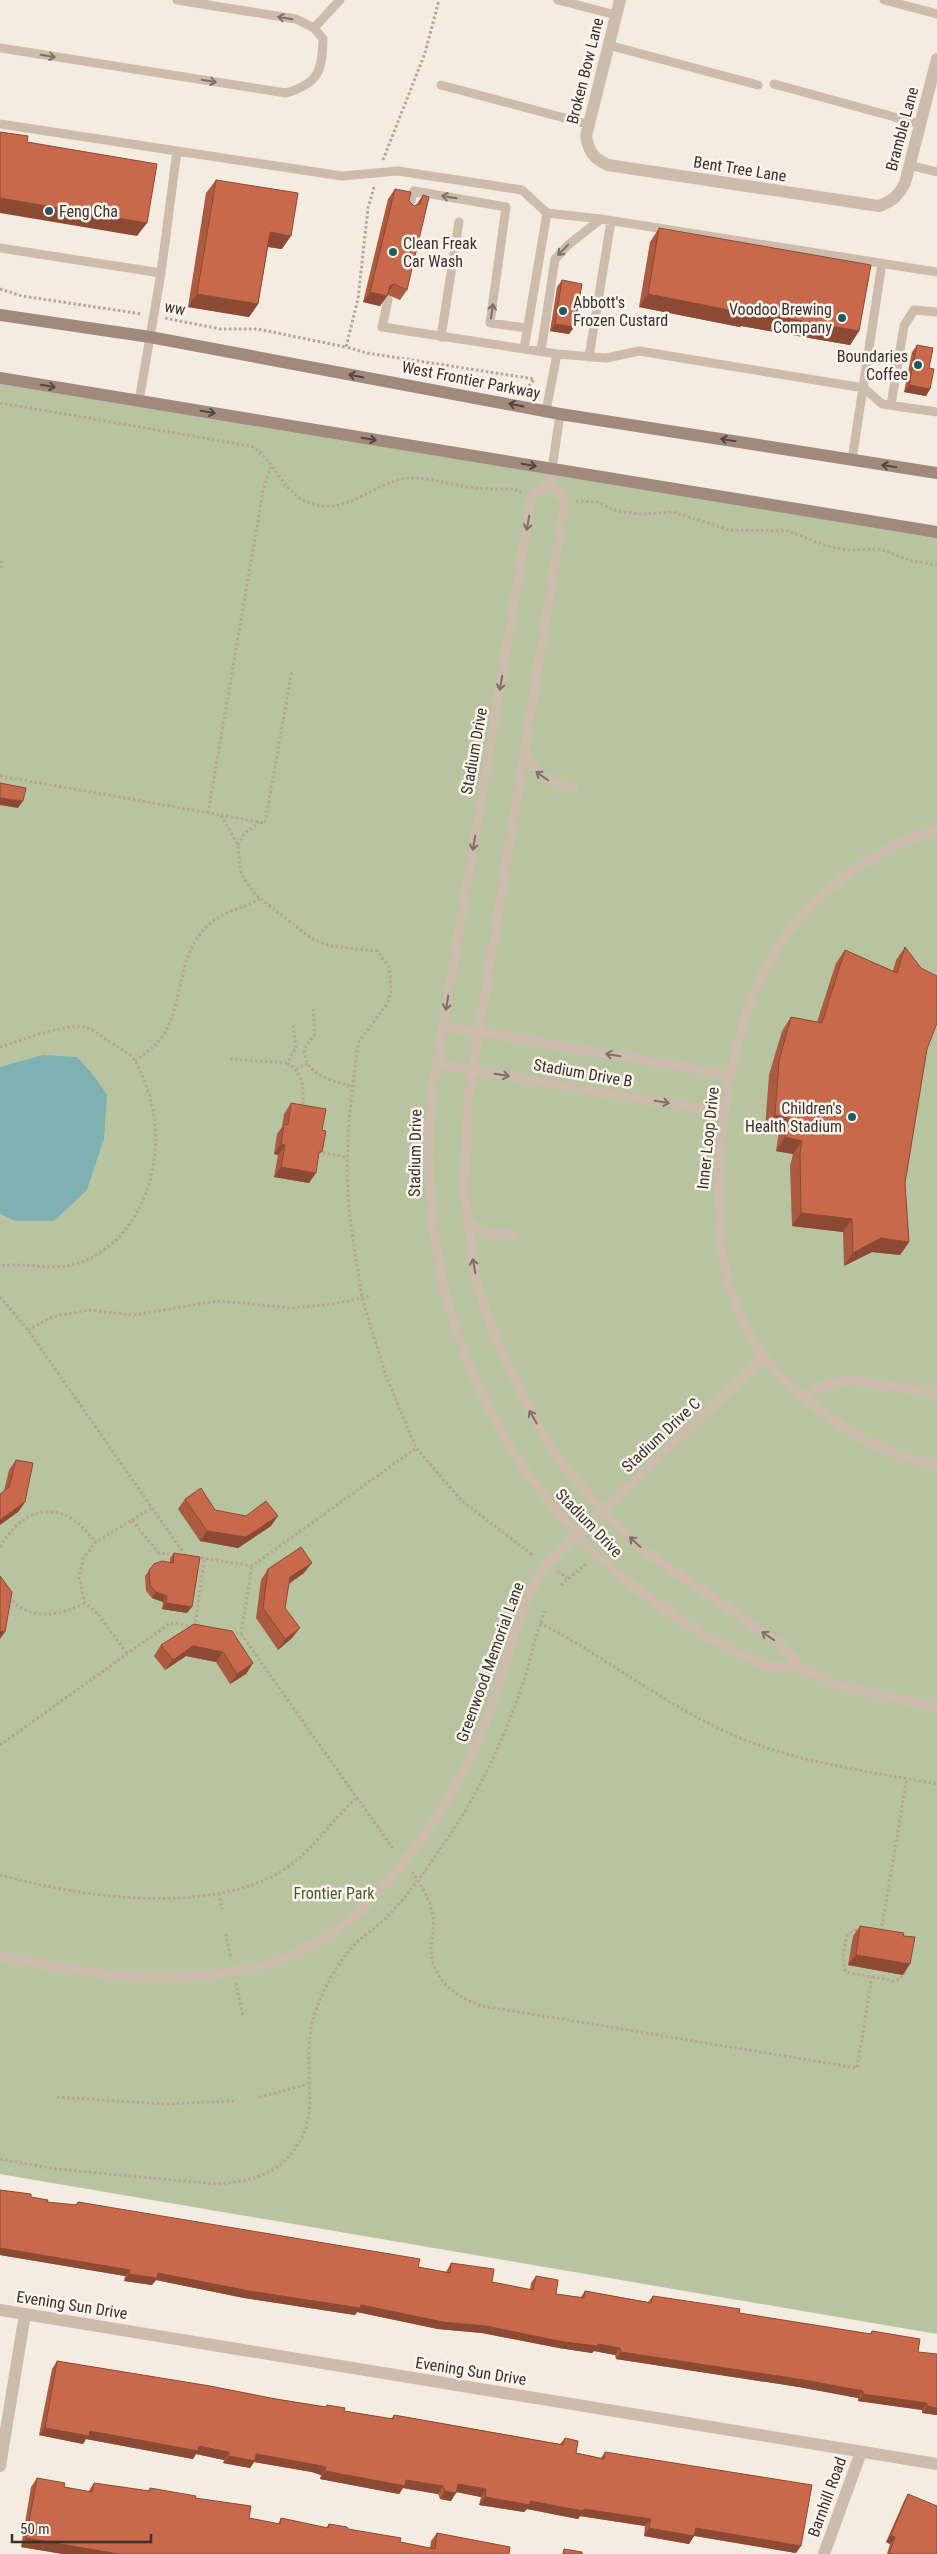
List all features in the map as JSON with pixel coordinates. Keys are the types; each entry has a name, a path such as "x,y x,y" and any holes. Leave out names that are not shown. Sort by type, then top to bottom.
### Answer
{"street":[{"name":"Broken Bow Lane","path":"588,150 587,124 620,0"},
{"name":"Bramble Lane","path":"890,202 898,195 905,183 937,59"},
{"name":"Bent Tree Lane","path":"588,150 596,159 608,165 864,205 879,206 890,202"},
{"name":"West Frontier Parkway","path":"0,315 150,337 560,414 937,473"},
{"path":"0,378 937,532"},
{"name":"Evening Sun Drive","path":"0,2310 937,2464"},
{"path":"0,2466 25,2314"},
{"name":"Barnhill Road","path":"824,2554 862,2452"}],"lane":[{"path":"0,48 286,93 313,82 323,61 323,39 314,28 296,20 177,0"},
{"path":"314,28 340,0"},
{"path":"558,0 616,15"},
{"path":"884,0 937,14"},
{"path":"608,44 758,85"},
{"path":"774,84 920,124"},
{"path":"442,85 587,124"},
{"path":"0,124 342,176 398,172 522,190 547,213 601,219 937,272"},
{"path":"140,401 161,273 177,152"},
{"path":"909,165 937,172"},
{"path":"408,210 414,191 506,207 490,323 526,328"},
{"path":"524,348 547,213"},
{"path":"541,351 555,259 568,245 601,219"},
{"path":"589,357 611,221"},
{"path":"441,337 459,222"},
{"path":"0,248 161,273"},
{"path":"852,460 882,263"},
{"path":"388,300 382,327 556,354 606,358 639,351 864,388 882,404 937,412"},
{"path":"891,405 904,326 914,310 937,312"},
{"path":"546,411 556,354"},
{"path":"532,496 550,483 560,414"},
{"path":"550,483 565,501"},
{"name":"Stadium Drive","path":"532,496 436,1064 428,1138 429,1201 439,1270 452,1319 469,1370 503,1436 542,1496 619,1575 686,1623 769,1666 802,1670 834,1684 937,1706"},
{"name":"Stadium Drive","path":"565,501 468,1100 464,1162 468,1220 476,1281 512,1376 552,1451 602,1511 639,1547 780,1644 802,1670"},
{"path":"524,748 530,762 542,776 551,782 574,788"},
{"name":"Inner Loop Drive","path":"937,828 888,847 865,860 817,899 797,921 766,967 742,1025 730,1075 717,1179 720,1233 731,1289 748,1329 764,1357 805,1398 849,1431 898,1456 937,1466"},
{"name":"Stadium Drive B","path":"443,1026 730,1075"},
{"name":"Stadium Drive B","path":"436,1064 724,1112"},
{"path":"468,1220 478,1232 514,1235"},
{"name":"Stadium Drive C","path":"577,1534 764,1357"},
{"path":"805,1398 814,1389 837,1381 849,1380 937,1393"},
{"name":"Greenwood Memorial Lane","path":"0,1956 99,1972 194,1976 234,1972 264,1965 300,1951 335,1931 366,1906 392,1877 423,1837 447,1799 486,1722 526,1598 547,1564 577,1534"}],"path":[{"path":"346,347 358,299 368,208 378,174 425,53 439,0"},
{"name":"ww","path":"0,289 22,296 154,316 220,329 258,329 367,353 534,379 517,405"},
{"path":"0,404 251,446 259,451 290,492 308,502 333,508 348,504 378,488 401,479 416,477 476,488 515,489 532,496"},
{"path":"208,813 263,490 272,467"},
{"path":"565,501 597,502 616,511 641,514 673,512 730,530 789,531 824,545 846,550 880,549 912,561 937,565"},
{"path":"0,568 2,559"},
{"path":"0,776 265,823 292,670"},
{"path":"220,815 238,845 241,874 260,898 312,939 331,946 377,952 389,967 391,992 387,1004 358,1043 352,1086 347,1157 348,1212 362,1298 386,1376 416,1448 461,1500 534,1556"},
{"path":"238,845 244,834 260,822"},
{"path":"135,1061 150,1050 166,1031 184,965 205,928 223,913 260,898"},
{"path":"313,1009 316,1034 304,1049 307,1064 320,1076 352,1086"},
{"path":"286,1063 296,1048 293,1026"},
{"path":"0,1047 63,1030 87,1028 130,1056 139,1066 155,1110 157,1144 146,1188 132,1221 118,1238 99,1253 79,1263 62,1267 0,1266"},
{"path":"230,1059 286,1063 296,1069 303,1080 303,1108"},
{"path":"296,1069 307,1064"},
{"path":"317,1152 347,1157"},
{"path":"28,1330 52,1317 78,1311 134,1315 218,1301 291,1308 333,1304 372,1296"},
{"path":"0,1297 28,1330 185,1555"},
{"path":"132,1520 159,1552 252,1566 416,1448"},
{"path":"127,1653 98,1614 85,1603 80,1586 80,1568 83,1560 96,1542 152,1508"},
{"path":"0,1546 17,1522 26,1516 50,1512 73,1519 96,1542"},
{"path":"194,1626 204,1559"},
{"path":"561,1585 567,1578 586,1564"},
{"path":"252,1566 241,1634 394,1850"},
{"path":"557,1570 567,1578"},
{"path":"6,1594 22,1609 46,1616 66,1612 85,1603"},
{"path":"0,1745 170,1623 203,1628"},
{"path":"540,1624 578,1643 668,1702 730,1734 809,1762 937,1784"},
{"path":"222,1631 241,1634"},
{"path":"880,1934 906,1778"},
{"path":"0,1875 26,1882 123,1896 164,1898 237,1890 285,1869 303,1855 340,1812 358,1797"},
{"path":"410,1869 431,1904 434,1919 431,1952 439,1976 458,1996 483,2006 857,2068 872,1977"},
{"path":"0,2159 56,2169 184,2182 242,2182 278,2167 296,2147 306,2130 311,2108 308,2049 312,2025 326,1985 342,1959 357,1942 386,1918 418,1880"},
{"path":"219,1893 222,1910"},
{"path":"855,1930 880,1934 911,1939 905,1972 900,1979 894,1981 846,1972 843,1961 848,1934 855,1930"},
{"path":"226,1934 231,1959"},
{"path":"235,1980 243,2017"},
{"path":"259,2097 310,2084"},
{"path":"57,2097 163,2104 234,2101"}],"green space":[{"name":"Frontier Park","path":"0,384 937,534 937,2334 0,2174"}],"water":[{"path":"43,1055 77,1057 94,1076 107,1095 104,1139 87,1190 54,1221 16,1221 0,1214 0,1067"}],"building":[{"path":"0,132 28,136 27,142 157,164 147,223 0,198"},
{"path":"216,180 298,193 291,236 270,232 258,304 197,294"},
{"name":"Clean Freak Car Wash","path":"395,189 411,192 409,201 414,206 420,204 423,195 429,197 407,290 394,284 390,286 387,296 370,292"},
{"path":"659,228 871,265 859,331 750,312 749,314 648,294"},
{"name":"Abbott's Frozen Custard","path":"562,280 582,284 574,327 555,324"},
{"name":"Boundaries Coffee","path":"917,345 933,348 929,368 934,369 930,389 909,385"},
{"path":"0,783 26,788 23,801 0,798"},
{"path":"905,947 921,968 937,976 937,1023 927,1049 905,1183 909,1242 881,1238 853,1253 852,1219 801,1213 800,1153 802,1141 785,1137 788,1118 775,1115 779,1061 791,1017 822,1023 845,950 897,973"},
{"path":"291,1103 326,1109 322,1130 326,1131 322,1152 319,1152 316,1173 281,1167 285,1145 281,1144 284,1124 288,1125"},
{"path":"16,1460 33,1463 25,1502 0,1520 0,1494 9,1487"},
{"path":"201,1488 215,1510 246,1516 266,1501 278,1516 246,1537 207,1531 185,1499"},
{"path":"301,1547 312,1563 290,1577 285,1608 300,1628 285,1639 263,1608 268,1569"},
{"path":"174,1553 200,1557 192,1607 166,1603 167,1596 156,1592 150,1585 149,1570 154,1564 162,1561 173,1563"},
{"path":"0,1576 12,1592 5,1632 0,1631"},
{"path":"194,1624 232,1631 253,1663 237,1674 223,1652 193,1646 173,1660 161,1645"},
{"path":"860,1926 904,1933 903,1936 915,1937 910,1964 856,1955"},
{"path":"0,2190 31,2194 31,2197 48,2200 47,2202 77,2205 78,2202 420,2259 418,2267 450,2273 451,2263 494,2269 492,2282 533,2290 536,2276 558,2280 556,2294 584,2298 585,2291 651,2303 653,2296 740,2309 739,2313 871,2334 872,2331 920,2339 918,2352 937,2354 937,2408 927,2406 927,2403 863,2394 863,2391 804,2380 621,2352 620,2348 598,2344 597,2346 564,2342 486,2326 443,2322 361,2305 360,2308 249,2291 158,2273 157,2278 129,2274 130,2270 0,2248"},
{"path":"57,2361 210,2386 276,2399 345,2408 344,2411 393,2419 394,2415 563,2445 565,2438 578,2441 576,2453 604,2459 605,2452 812,2485 801,2546 696,2528 694,2536 649,2528 651,2519 584,2509 583,2511 530,2501 530,2505 485,2497 486,2489 458,2484 456,2493 445,2491 443,2486 406,2480 405,2486 325,2471 326,2467 256,2454 255,2461 229,2456 229,2452 199,2446 198,2451 90,2431 89,2436 45,2428"},
{"path":"37,2478 65,2483 64,2487 92,2492 94,2483 150,2491 150,2488 196,2496 195,2498 251,2506 249,2518 280,2524 281,2518 328,2528 329,2524 347,2527 348,2529 401,2538 400,2542 435,2549 437,2533 510,2547 509,2554 118,2554 26,2538"},
{"path":"908,2494 937,2506 937,2554 889,2554 895,2537 891,2535"},
{"path":"564,2549 582,2552 582,2554 563,2554"}],"place":[{"name":"Feng Cha","path":"49,211"},
{"name":"Clean Freak Car Wash","path":"393,252"},
{"name":"Abbott's Frozen Custard","path":"563,311"},
{"name":"Voodoo Brewing Company","path":"842,318"},
{"name":"Boundaries Coffee","path":"918,365"},
{"name":"Children's Health Stadium","path":"852,1117"}]}
